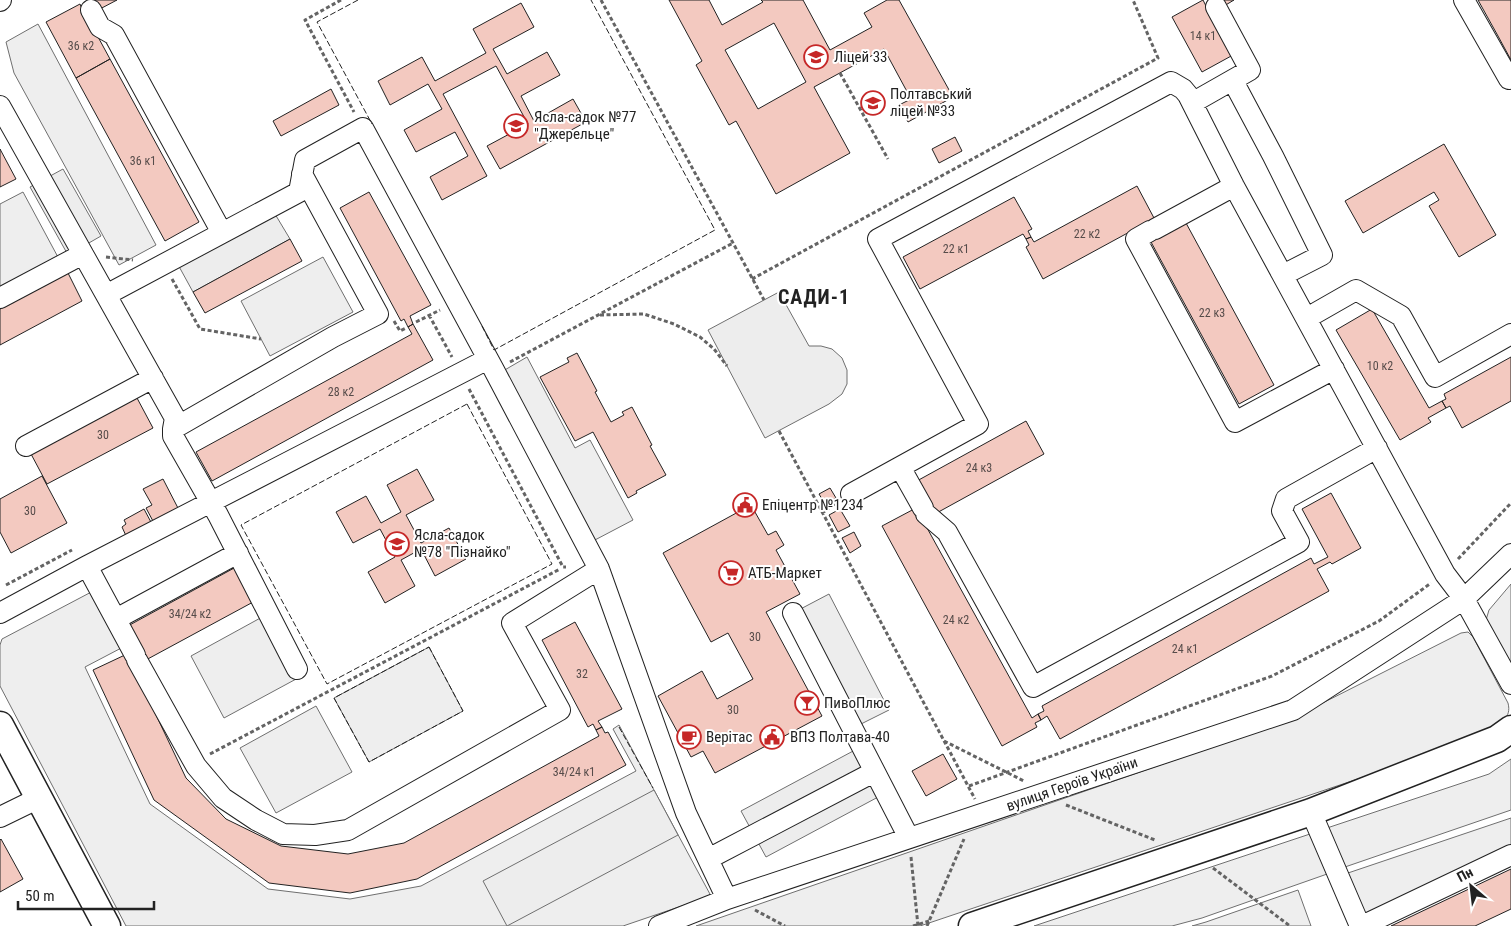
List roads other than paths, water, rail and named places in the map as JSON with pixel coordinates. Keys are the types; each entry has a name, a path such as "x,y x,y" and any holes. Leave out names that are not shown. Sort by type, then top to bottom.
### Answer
{"main road":[{"path":"0,726 107,926"},
{"path":"972,926 1311,812 1497,739 1511,729"}],"street":[{"path":"1464,0 1509,79 1511,78"},
{"path":"1192,102 1250,70 1214,3"},
{"path":"88,5 100,27 114,35 222,233"},
{"path":"1232,80 1273,156 1322,255 1283,275"},
{"path":"851,494 978,424 878,239 1171,82 1183,89 1192,102 1234,186 1445,574 1464,599 1511,684"},
{"path":"3,119 83,254 175,418 173,436 238,553 297,669"},
{"path":"106,295 299,192 305,160 363,128 491,364 599,569 686,813 727,899"},
{"path":"173,429 333,337 378,314 302,174"},
{"path":"1234,186 1136,239 1236,422 1334,369"},
{"path":"0,298 83,254"},
{"path":"1307,318 1356,290 1401,316 1434,377 1511,334"},
{"path":"0,613 460,373 491,364"},
{"path":"26,446 153,378"},
{"path":"900,467 924,511 947,532 1033,687 1299,542 1282,511 1286,499 1377,448"},
{"path":"116,619 238,553"},
{"name":"вулиця Героїв України","path":"659,926 727,899 1293,710 1464,599 1511,554"},
{"path":"87,566 194,763 223,798 256,820 283,834 315,835 348,830 560,710 512,623 599,569"},
{"path":"793,613 909,838"},
{"path":"708,859 874,772"},
{"path":"0,817 39,798"},
{"path":"1311,812 1361,926 1511,855"}],"place":[{"name":"Ліцей 33","path":"816,57"},
{"name":"Полтавський ліцей №33","path":"873,103"},
{"name":"Ясла-садок №77 \"Джерельце\"","path":"516,126"},
{"name":"Епіцентр №1234","path":"745,505"},
{"name":"Ясла-садок №78 \"Пізнайко\"","path":"397,544"},
{"name":"АТБ-Маркет","path":"731,573"},
{"name":"ПивоПлюс","path":"807,703"},
{"name":"Верітас","path":"689,737"},
{"name":"ВПЗ Полтава-40","path":"772,737"}],"district":[{"name":"САДИ-1","path":"814,297"}]}
